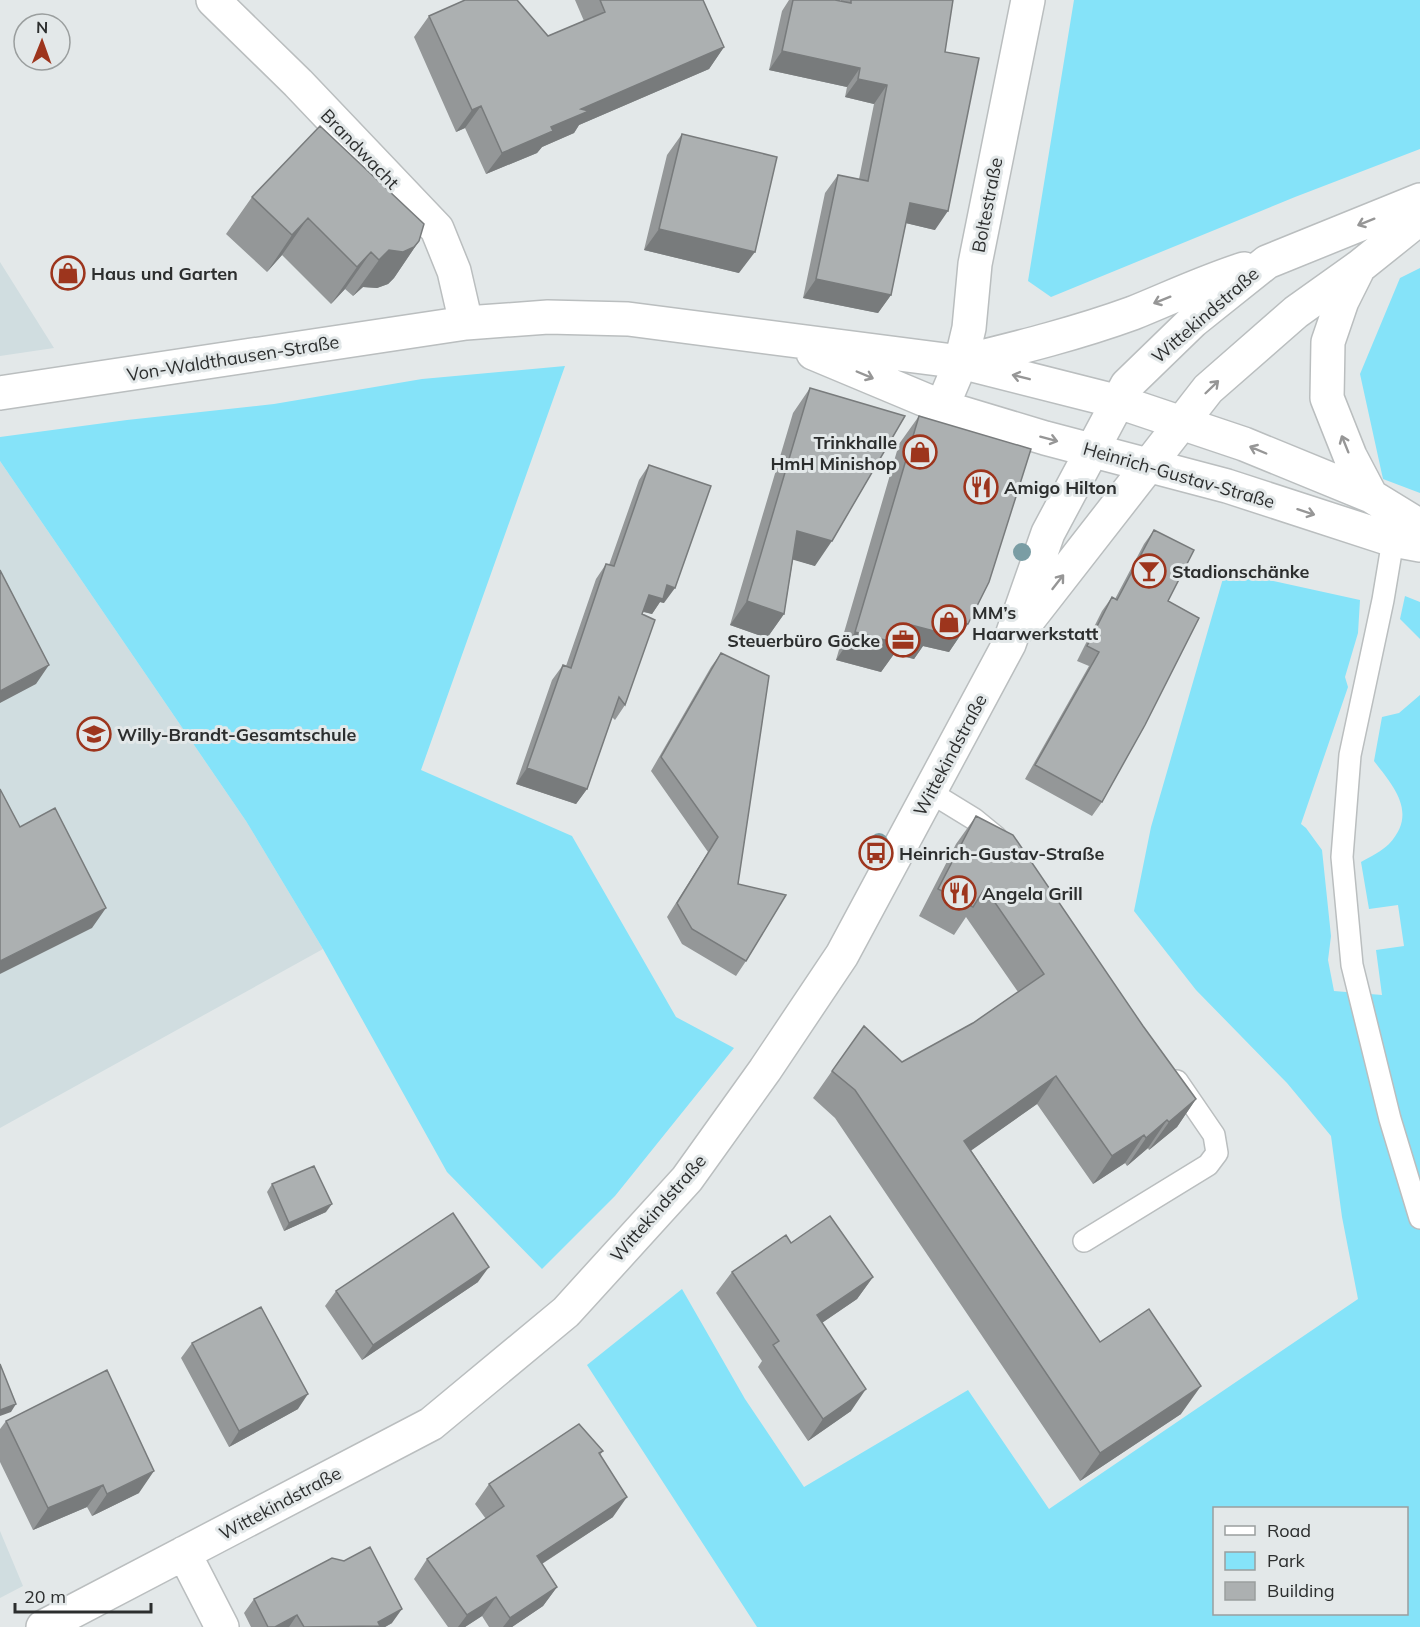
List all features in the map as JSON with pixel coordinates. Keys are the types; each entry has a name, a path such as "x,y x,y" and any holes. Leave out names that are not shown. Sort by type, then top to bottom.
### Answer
{"street":[{"name":"Brandwacht","path":"213,0 298,83 437,229 454,271 466,323"},
{"name":"Boltestraße","path":"942,407 961,362 969,328 975,264 1028,0"},
{"name":"Wittekindstraße","path":"44,1627 431,1424 566,1312 687,1179 765,1070 842,956 1009,644 1048,533 1127,385 1193,321 1267,262 1420,200"},
{"name":"Wittekindstraße","path":"1009,644 1208,389 1296,312 1359,267 1420,218"},
{"name":"Heinrich-Gustav-Straße","path":"961,362 1042,342 1132,313 1216,278 1267,262"},
{"name":"Wittekindstraße","path":"1359,267 1342,302 1328,342 1327,398 1350,456 1371,496"},
{"name":"Heinrich-Gustav-Straße","path":"466,323 548,317 628,319 961,362 1119,402 1244,444 1371,496 1411,537"},
{"name":"Von-Waldthausen-Straße","path":"0,393 466,323"},
{"name":"Heinrich-Gustav-Straße","path":"772,336 942,407 1411,537"},
{"path":"184,1553 222,1627"}],"lane":[{"path":"1411,537 1383,600 1350,755 1342,857 1352,965 1390,1119 1420,1218"},
{"path":"930,792 974,819 1009,849"},
{"path":"1084,1241 1208,1165 1217,1154 1214,1135 1168,1068"}],"shaded area":[{"path":"0,262 54,348 0,356"},
{"name":"Willy-Brandt-Gesamtschule","path":"0,461 246,821 323,949 0,1128"},
{"path":"0,1531 23,1586 0,1598"}],"green space":[{"path":"1074,0 1420,0 1420,149 1295,197 1051,297 1028,281"},
{"path":"1420,268 1420,493 1383,479 1360,374 1400,278"},
{"path":"565,366 421,770 572,836 676,1017 734,1048 615,1196 542,1269 447,1172 323,949 246,821 0,461 0,437 274,404 422,379"},
{"path":"1224,575 1260,578 1360,600 1358,633 1345,677 1348,687 1301,824 1322,850 1331,936 1328,960 1334,991 1382,995 1376,950 1404,946 1398,905 1369,909 1361,862 1389,844 1398,833 1402,822 1400,801 1374,761 1382,717 1399,713 1420,695 1420,1627 757,1627 587,1365 682,1289 745,1399 804,1487 968,1390 1049,1509 1358,1299 1342,1217 1331,1136 1287,1083 1196,990 1134,911 1151,827"},
{"path":"1405,596 1420,602 1420,639 1400,619"}],"building":[{"path":"465,0 517,0 548,36 605,12 600,0 703,0 724,47 581,109 589,111 551,127 553,131 502,153 481,106 472,110 429,16"},
{"path":"793,0 835,0 851,3 851,0 953,0 945,52 979,58 948,211 910,203 891,295 816,279 838,175 868,181 887,85 858,79 860,68 782,51"},
{"path":"320,126 424,224 419,241 414,247 403,252 389,250 379,260 371,252 357,267 308,218 292,235 252,197"},
{"path":"682,134 777,157 755,252 659,229"},
{"path":"810,388 905,416 832,541 797,531 784,614 747,601"},
{"path":"919,416 1031,449 989,582 968,624 939,617 934,631 907,624 900,644 855,632"},
{"path":"649,465 711,486 675,588 667,585 663,599 649,595 642,614 655,620 625,705 619,697 587,789 527,768 563,665 571,668 606,564 614,566"},
{"path":"1154,530 1194,550 1168,601 1199,618 1145,725 1102,802 1035,765 1099,652 1087,646 1112,597 1117,600"},
{"path":"0,570 49,665 0,691"},
{"path":"721,653 769,676 738,884 786,895 746,961 692,929 677,903 718,837 661,757"},
{"path":"0,789 20,827 55,808 106,908 0,961"},
{"path":"976,816 1013,835 1143,1026 1196,1099 1146,1138 1144,1135 1112,1156 1056,1076 964,1141 1100,1342 1149,1309 1201,1386 1100,1453 855,1090 832,1071 864,1026 902,1062 973,1023 1044,974 985,888 973,907 938,889"},
{"path":"314,1166 332,1204 289,1223 272,1184"},
{"path":"453,1213 489,1267 373,1345 336,1291"},
{"path":"830,1216 873,1277 817,1315 866,1389 823,1419 773,1345 779,1341 732,1272 786,1235 791,1243"},
{"path":"261,1307 308,1394 239,1431 192,1343"},
{"path":"0,1364 16,1404 0,1410"},
{"path":"107,1370 154,1471 107,1494 103,1485 48,1508 6,1421"},
{"path":"579,1424 603,1451 599,1453 627,1497 537,1556 557,1587 510,1618 496,1597 467,1615 427,1559 504,1506 489,1484"},
{"path":"370,1547 402,1609 378,1622 380,1626 304,1627 297,1615 275,1627 268,1627 254,1599 332,1558 344,1561"}],"place":[{"name":"Haus und Garten","path":"68,273"},
{"name":"Trinkhalle HmH Minishop","path":"920,452"},
{"name":"Amigo Hilton","path":"981,487"},
{"name":"Stadionschänke","path":"1149,571"},
{"name":"MM’s Haarwerkstatt","path":"949,622"},
{"name":"Steuerbüro Göcke","path":"903,640"},
{"name":"Willy-Brandt-Gesamtschule","path":"94,734"},
{"name":"Heinrich-Gustav-Straße","path":"876,853"},
{"name":"Angela Grill","path":"959,893"}]}
